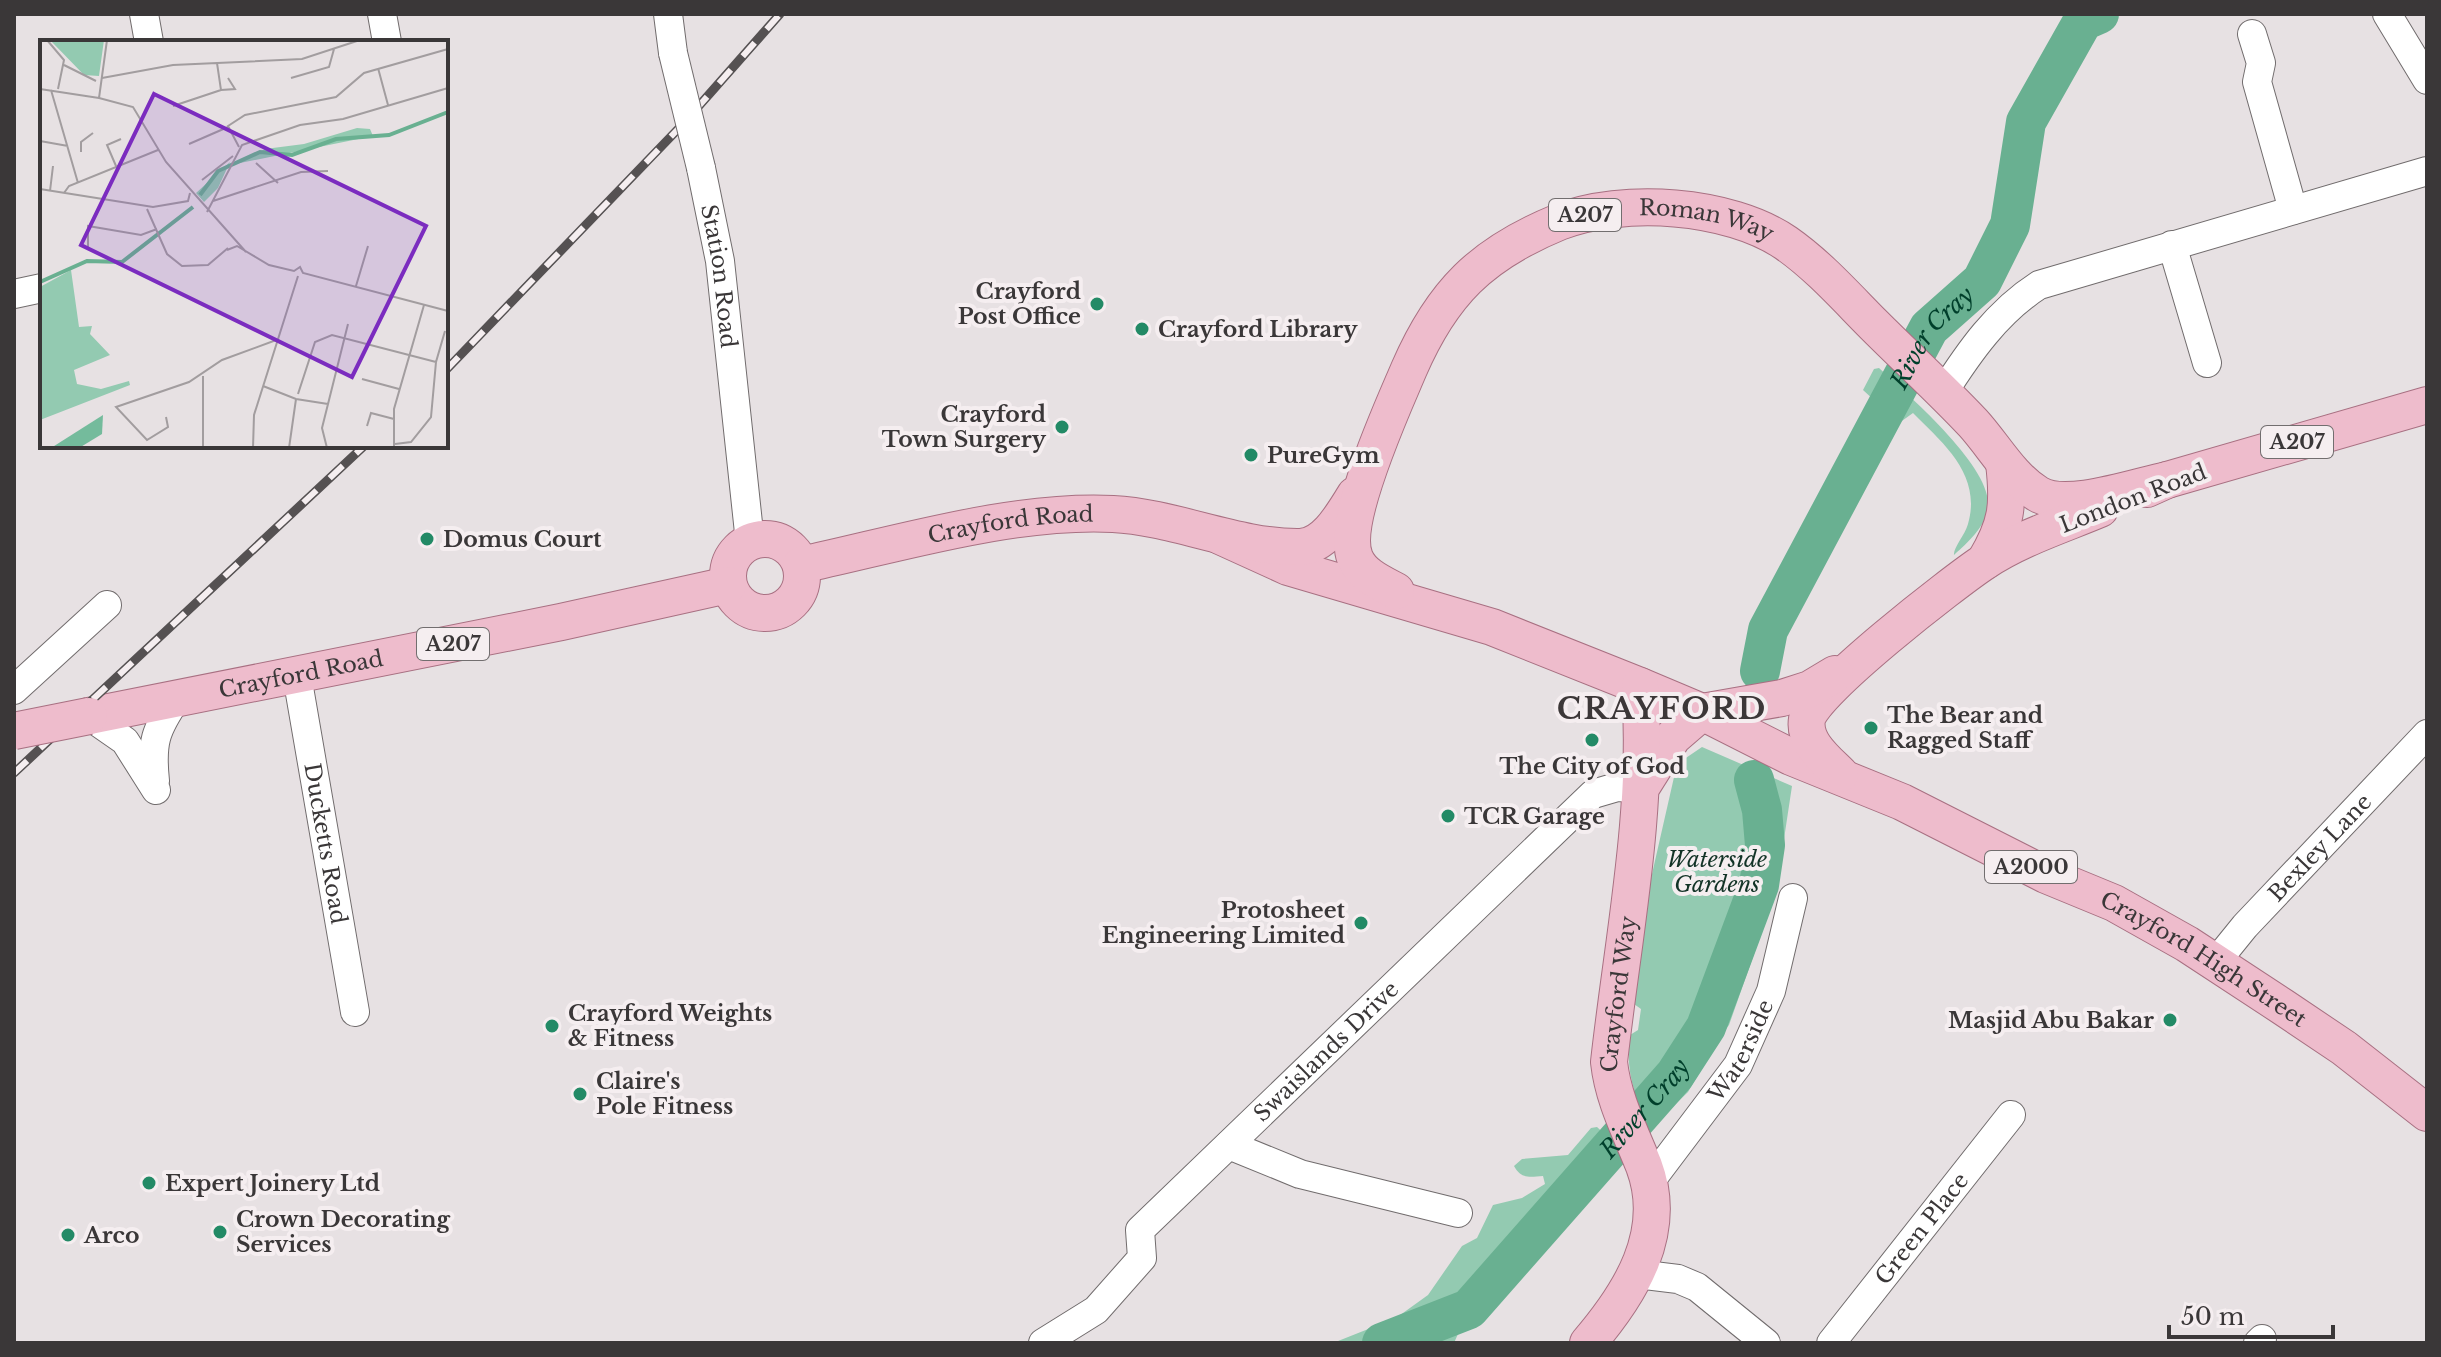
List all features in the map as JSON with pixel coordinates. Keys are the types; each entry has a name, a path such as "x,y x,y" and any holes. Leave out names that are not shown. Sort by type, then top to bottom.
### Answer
{"main road":[{"name":"Roman Way","path":"1354,556 1354,525 1364,482 1425,333 1443,304 1475,270 1539,231 1572,217 1614,208 1682,209 1730,219 1784,242 1938,388 2004,463 2038,494 2062,502 2167,480"},
{"name":"London Road","path":"1844,778 1816,750 1807,720 1818,700 1870,652 1985,561 2167,480 2427,405"},
{"name":"A207","path":"1985,561 2002,533 2006,514 2008,499 2004,463"},
{"name":"Roman Way","path":"1314,544 1334,527 1364,482"},
{"name":"Crayford Road","path":"801,565 1005,523 1078,513 1131,515 1220,536 1301,547 1314,544"},
{"name":"Crayford Road","path":"1220,536 1288,567 1364,592 1421,604 1492,627 1702,712"},
{"path":"766,539 781,542 793,552 801,565 802,580 797,595 787,606 773,612 745,608 728,585 732,559 750,542 766,539"},
{"name":"Crayford Road","path":"1354,556 1375,580 1421,604"},
{"name":"Crayford Road","path":"14,731 297,676 728,585"},
{"name":"London Road","path":"1702,712 1759,704 1810,689 1870,652"},
{"name":"Crayford Way","path":"1588,1343 1638,1270 1650,1240 1650,1189 1611,1087 1609,1062 1636,863 1644,736 1640,686"},
{"name":"Crayford Way","path":"1641,788 1673,737 1702,712"},
{"name":"Crayford High Street","path":"1702,712 1791,757 1902,802 2046,875 2114,903 2215,963 2344,1048 2427,1113"}],"street":[{"path":"144,14 149,40"},
{"path":"382,14 387,40"},
{"path":"2387,14 2427,80"},
{"name":"Station Road","path":"669,15 673,53 720,261 750,542"},
{"path":"2252,34 2261,63 2257,82 2293,210"},
{"path":"1938,388 2014,301 2063,276 2427,171"},
{"path":"2172,245 2207,363"},
{"path":"14,294 40,288"},
{"path":"14,690 107,605"},
{"name":"Ducketts Road","path":"297,676 355,1012"},
{"path":"89,716 125,741 156,790 152,750 161,722 177,698"},
{"name":"Bexley Lane","path":"2215,963 2245,926 2427,734"},
{"name":"Swaislands Drive","path":"1043,1343 1096,1310 1142,1258 1140,1230 1593,794 1617,787 1641,788"},
{"name":"Waterside","path":"1650,1189 1738,1065 1771,991 1793,898"},
{"name":"Green Place","path":"1831,1343 2011,1115"},
{"path":"1229,1145 1300,1174 1458,1213"},
{"path":"1638,1270 1686,1281 1716,1301 1766,1343"}],"green space":[{"path":"1879,368 1946,432 1977,472 1986,490 1988,506 1984,521 1976,534 1954,555 1968,524 1971,506 1965,476 1948,449 1913,413 1899,423 1863,390 1874,369"},
{"name":"Waterside Gardens","path":"1702,747 1792,786 1776,892 1729,1025 1708,1053 1710,1055 1688,1092 1649,1130 1636,1095 1629,1061 1630,1035 1638,1030 1641,1009 1634,1004 1647,896 1677,764"},
{"path":"1597,1127 1606,1139 1609,1153 1601,1183 1576,1193 1540,1245 1510,1255 1507,1269 1465,1318 1454,1343 1333,1343 1396,1318 1428,1295 1462,1246 1477,1238 1493,1205 1522,1198 1545,1184 1543,1176 1523,1175 1514,1166 1522,1159 1568,1155 1591,1128"}],"waterway":[{"name":"River Cray","path":"1760,671 1768,630 1929,328 1982,281 2010,225 2026,122 2083,21 2099,14"},
{"name":"River Cray","path":"1382,1343 1469,1309 1675,1075 1706,1027 1759,885 1765,845 1762,810 1754,780"}],"railway":[{"path":"448,368 682,125 780,14"},
{"path":"14,773 362,448"}],"place":[{"name":"Crayford Post Office","path":"1097,304"},
{"name":"Crayford Library","path":"1142,329"},
{"name":"Crayford Town Surgery","path":"1062,427"},
{"name":"PureGym","path":"1251,455"},
{"name":"Domus Court","path":"427,539"},
{"name":"The Bear and Ragged Staff","path":"1871,728"},
{"name":"The City of God","path":"1592,740"},
{"name":"TCR Garage","path":"1448,816"},
{"name":"Protosheet Engineering Limited","path":"1361,923"},
{"name":"Masjid Abu Bakar","path":"2170,1020"},
{"name":"Crayford Weights & Fitness","path":"552,1026"},
{"name":"Claire's Pole Fitness","path":"580,1094"},
{"name":"Expert Joinery Ltd","path":"149,1183"},
{"name":"Crown Decorating Services","path":"220,1232"},
{"name":"Arco","path":"68,1235"}],"district":[{"name":"CRAYFORD","path":"1662,709"}]}
